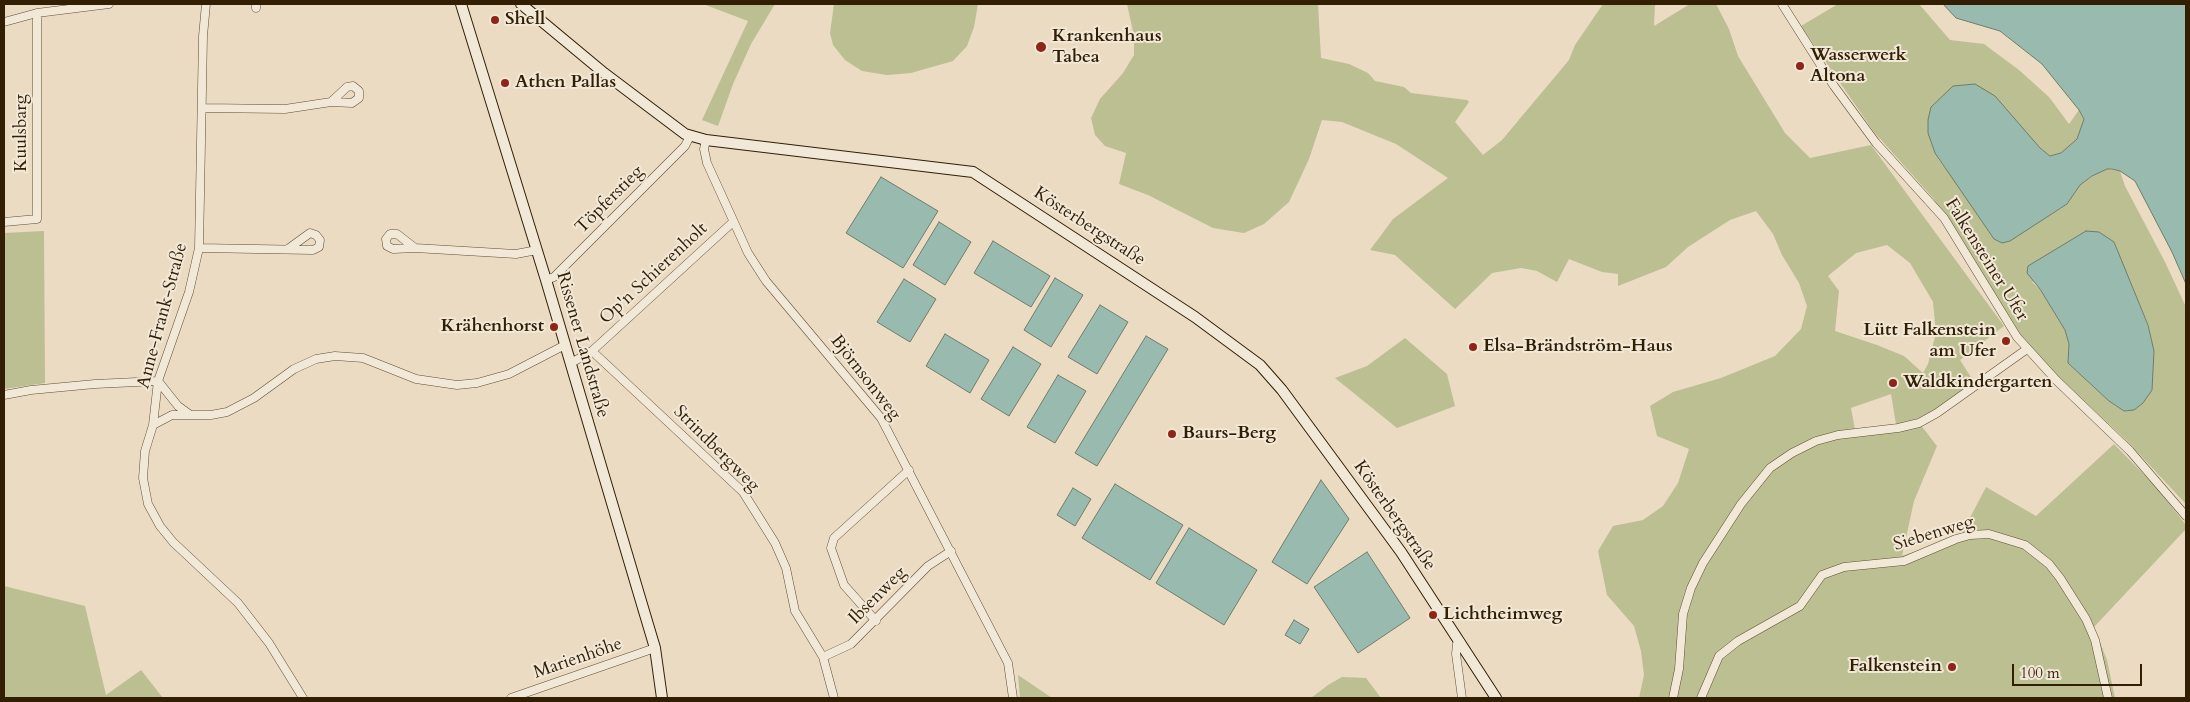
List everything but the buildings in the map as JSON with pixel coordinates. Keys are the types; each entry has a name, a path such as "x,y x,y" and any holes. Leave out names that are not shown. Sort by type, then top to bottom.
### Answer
{"street":[{"path":"4,22 37,13 109,4"},
{"name":"Anne-Frank-Straße","path":"206,4 203,36 199,248 189,292 158,381 153,424 145,451 143,478 148,504 154,516 173,542 221,585 250,618 280,659 303,698"},
{"name":"Rissener Landstraße","path":"461,4 571,363 654,648 662,698"},
{"name":"Kösterbergstraße","path":"521,4 604,73 680,131 690,136 706,140 973,172 1195,317 1260,365 1272,377 1401,552 1496,698"},
{"name":"Falkensteiner Ufer","path":"1782,4 1834,86 1876,143 1944,218 2017,338 2056,380 2130,451 2186,516"},
{"name":"Kuulsbarg","path":"4,222 37,219 37,13"},
{"path":"202,108 285,109 332,102"},
{"name":"Töpferstieg","path":"546,280 554,277 685,146 690,136"},
{"name":"Björnsonweg","path":"706,140 704,149 707,163 748,253 766,282 881,418 1008,663 1013,698"},
{"name":"Op'n Schierenholt","path":"571,363 592,352 733,222"},
{"path":"199,248 288,249"},
{"path":"416,248 516,254 537,250"},
{"path":"153,424 172,415 211,415 234,410 294,369 316,359 326,357 364,358 416,379 457,385 476,383 509,374 565,345"},
{"path":"1673,698 1678,669 1683,614 1691,588 1703,564 1741,504 1770,468 1816,441 1838,435 1898,428 1919,423 1937,413 2027,349"},
{"name":"Strindbergweg","path":"592,352 743,492 775,543 786,568 796,611 823,656 834,698"},
{"path":"4,395 95,384 158,381 178,406 189,414"},
{"path":"876,621 844,585 831,548 834,538 909,470"},
{"name":"Siebenweg","path":"1701,698 1719,656 1738,641 1800,606 1822,575 1844,567 1904,562 1956,539 1970,535 1989,534 2025,545 2049,564 2060,578 2086,620 2095,640 2108,698"},
{"name":"Ibsenweg","path":"823,656 851,644 876,621 928,566 951,551"},
{"path":"1460,641 1457,644 1456,654 1462,698"},
{"name":"Marienhöhe","path":"512,698 654,648"}],"green space":[{"path":"703,4 775,4 751,44 733,84 718,126 702,120 748,21"},
{"path":"834,4 978,4 974,27 967,46 953,61 911,73 887,75 862,71 845,60 833,45 830,33"},
{"path":"1127,4 1318,4 1321,58 1349,64 1368,73 1375,81 1404,87 1411,93 1467,100 1469,102 1455,122 1483,155 1502,140 1569,60 1575,45 1603,4 1655,4 1654,26 1690,4 1716,4 1729,29 1738,56 1785,133 1810,158 1871,145 2004,326 1960,360 1974,382 1931,412 1916,419 1937,446 1914,501 1902,556 1961,535 1986,487 2036,516 2114,444 2157,488 2186,525 2186,529 2094,627 2107,660 2115,698 1639,698 1644,675 1641,651 1634,626 1607,595 1598,551 1613,526 1643,520 1663,506 1678,483 1689,449 1657,436 1650,406 1673,392 1721,378 1775,356 1801,329 1807,306 1799,283 1782,255 1773,234 1756,211 1730,220 1688,247 1666,267 1618,286 1618,274 1602,272 1569,259 1557,282 1537,271 1521,268 1492,273 1455,309 1395,255 1370,250 1393,219 1448,178 1396,144 1342,122 1322,120 1309,159 1289,202 1264,224 1244,233 1213,228 1148,195 1119,184 1126,153 1105,146 1095,135 1091,118 1100,99 1123,73 1134,55 1134,36","holes":["1887,245 1910,263 1933,302 1936,333 1928,364 1923,373 1904,356 1835,331 1839,291 1828,276 1856,253","1891,394 1896,424 1855,430 1851,408"]},
{"path":"1838,4 1919,4 1950,40 1984,44 2019,70 2049,97 2069,124 2079,110 2084,119 2077,139 2061,153 2050,156 2040,148 1932,145 1939,160 1960,187 1994,239 1999,242 2062,208 2080,185 2097,173 2107,169 2120,171 2125,186 2165,262 2186,307 2186,504 2126,440 2057,375 2021,335 1933,198 1874,132 1801,26","holes":["2125,270 2148,324 2154,351 2143,403 2134,410 2124,411 2109,401 2068,363 2069,344 2065,330 2040,289 2032,282"]},
{"path":"44,231 45,383 4,389 4,233"},
{"path":"1405,338 1447,374 1455,406 1397,428 1335,378 1367,366"},
{"path":"4,586 85,606 106,695 141,670 163,698 4,698"},
{"path":"1018,675 1052,698 1020,698"},
{"path":"1342,677 1366,678 1381,698 1311,698"}],"water":[{"path":"1943,4 2186,4 2186,284 2172,252 2135,181 2120,171 2112,169 2107,169 2092,176 2080,185 2067,204 2010,241 2002,243 1994,239 1935,153 1928,133 1931,107 1953,86 1975,84 1995,96 2040,148 2050,156 2061,153 2077,139 2084,119 2042,64 2000,31 1956,18"},
{"path":"881,177 938,211 903,268 846,233"},
{"path":"939,222 971,242 945,285 913,265"},
{"path":"2086,231 2099,232 2114,242 2148,325 2154,351 2152,390 2143,403 2134,410 2124,411 2109,401 2068,363 2069,344 2065,330 2040,289 2027,273 2028,266"},
{"path":"993,241 1050,276 1031,307 974,273"},
{"path":"1055,278 1083,295 1051,347 1024,330"},
{"path":"904,279 936,299 910,342 877,322"},
{"path":"1100,305 1128,322 1097,374 1068,357"},
{"path":"945,334 989,360 970,393 926,366"},
{"path":"1146,336 1168,349 1097,466 1075,453"},
{"path":"1013,347 1041,364 1009,416 981,399"},
{"path":"1058,375 1086,391 1055,443 1027,427"},
{"path":"1321,480 1349,519 1307,584 1272,562"},
{"path":"1115,484 1183,525 1150,580 1082,538"},
{"path":"1073,488 1091,499 1075,526 1057,515"},
{"path":"1189,528 1257,570 1224,625 1156,583"},
{"path":"1367,552 1410,618 1358,653 1314,587"},
{"path":"1294,620 1309,629 1300,644 1285,635"}],"place":[{"name":"Shell","path":"495,20"},
{"name":"Krankenhaus Tabea","path":"1041,47"},
{"name":"Wasserwerk Altona","path":"1800,66"},
{"name":"Athen Pallas","path":"505,83"},
{"name":"Krähenhorst","path":"554,327"},
{"name":"Lütt Falkenstein am Ufer","path":"2006,341"},
{"name":"Elsa-Brändström-Haus","path":"1473,347"},
{"name":"Waldkindergarten","path":"1893,383"},
{"name":"Baurs-Berg","path":"1172,434"},
{"name":"Lichtheimweg","path":"1433,615"},
{"name":"Falkenstein","path":"1952,667"}]}
